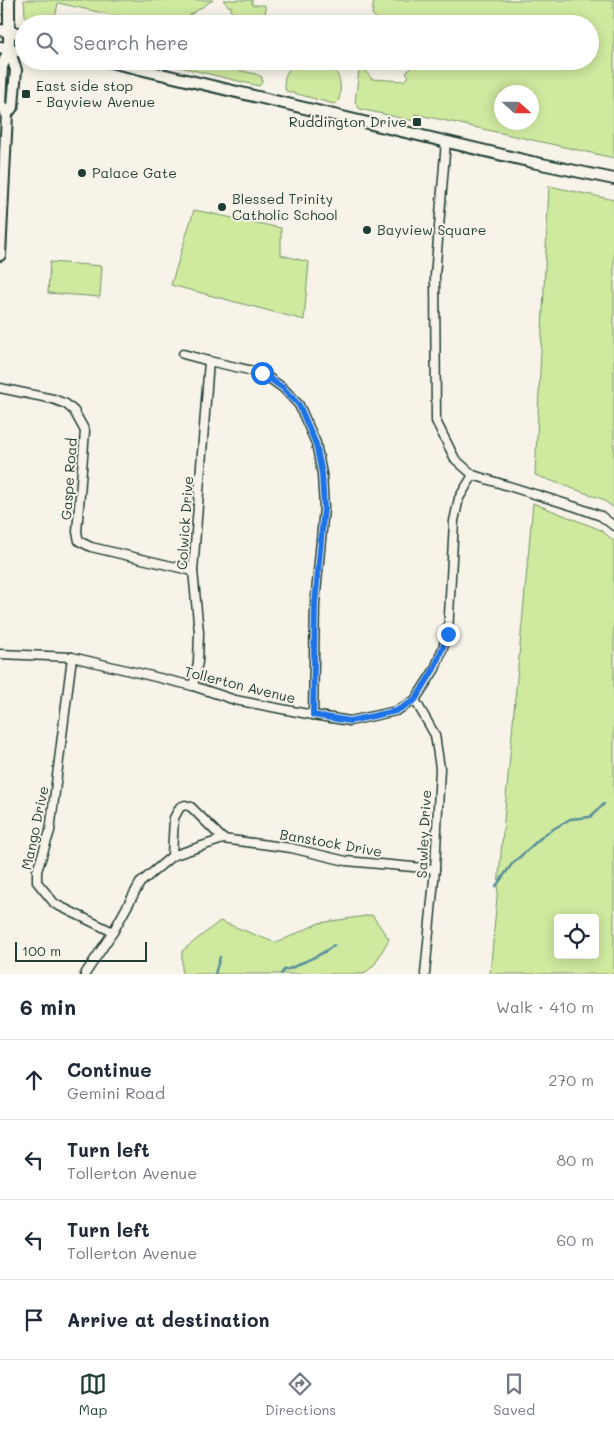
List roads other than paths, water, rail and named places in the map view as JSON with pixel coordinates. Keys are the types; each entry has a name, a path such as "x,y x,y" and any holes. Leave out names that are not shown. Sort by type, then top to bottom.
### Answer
{"main road":[{"path":"9,0 4,31 5,48 15,68"},
{"path":"0,255 7,114 13,106 16,70"},
{"path":"144,70 532,162 614,179"}],"street":[{"path":"446,142 435,276 436,421 455,459 473,475 601,516 614,526"},
{"path":"183,354 262,373 283,388 299,405 316,444 322,474 324,508 315,604 313,715"},
{"name":"Colwick Drive","path":"193,686 198,662 199,632 193,571 209,361"},
{"name":"Gaspe Road","path":"0,388 53,399 66,404 74,411 85,431 77,532 79,540 91,547 193,571"},
{"path":"415,700 434,669 448,634 454,521 459,498 473,475"},
{"name":"Tollerton Avenue","path":"0,654 72,657 193,686 236,700 350,721 396,711 415,700"},
{"name":"Mango Drive","path":"72,657 50,831 37,871 37,882 55,904 113,932"},
{"name":"Sawley Drive","path":"415,700 435,735 440,768 435,869 425,974"},
{"path":"172,856 174,818 180,807 185,805 191,807 223,839"},
{"name":"Banstock Drive","path":"86,974 113,932 140,883 172,856 223,839 291,848 346,861 435,869"}],"waterway":[{"path":"496,886 512,864 545,834 570,819 590,817 604,804"},
{"path":"281,974 284,970 293,968 334,945"},
{"path":"215,974 220,957"}],"place":[{"name":"East side stop - Bayview Avenue","path":"26,94"},
{"name":"Ruddington Drive","path":"417,122"},
{"name":"Palace Gate","path":"82,173"},
{"name":"Blessed Trinity Catholic School","path":"222,207"},
{"name":"Bayview Square","path":"367,230"}]}
